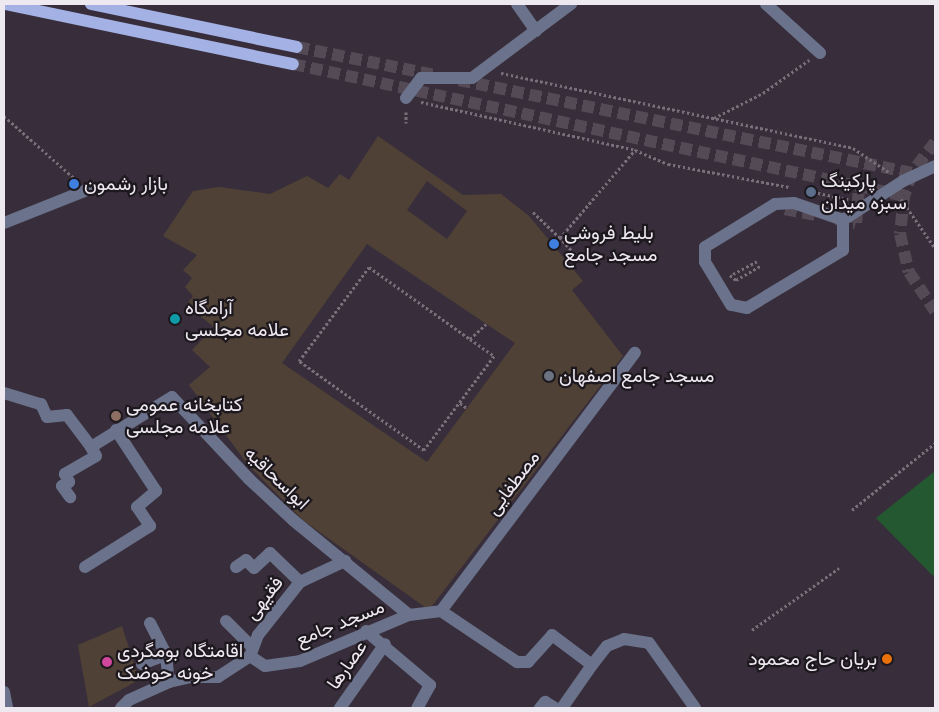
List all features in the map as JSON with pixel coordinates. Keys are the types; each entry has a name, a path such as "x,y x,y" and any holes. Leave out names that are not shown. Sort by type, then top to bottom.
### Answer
{"main road":[{"path":"5,4 293,64"},
{"path":"91,4 297,47"}],"street":[{"path":"517,4 536,31"},
{"path":"406,98 421,78 472,78 571,4"},
{"path":"766,4 820,53"},
{"path":"843,220 898,184 935,166"},
{"path":"4,223 87,190"},
{"path":"794,203 843,220 843,250 747,308 731,305 705,262 705,247 775,204 794,203"},
{"name":"مصطفایی","path":"441,611 636,353"},
{"path":"4,393 41,404 47,417 67,415 91,447 96,456 65,474 69,482 62,486 70,497"},
{"name":"ابواسحاقیه","path":"91,447 172,397 249,479 293,520 409,615"},
{"path":"85,567 150,526 137,507 156,491 116,430"},
{"path":"236,567 246,560 254,568 270,553 300,582"},
{"name":"فقیهی","path":"251,652 258,635 300,582 345,561"},
{"path":"409,615 441,611 517,662 528,662 552,635 592,665"},
{"name":"مسجد جامع","path":"251,652 265,666 300,661 409,615"},
{"path":"121,708 130,700 169,682 190,677 218,677 251,652 226,621"},
{"path":"150,623 166,655 169,682"},
{"path":"366,632 385,644 430,685 417,708"},
{"path":"562,708 607,646 624,639 650,643 695,708"},
{"name":"عصارها","path":"340,708 385,644"},
{"path":"142,664 166,655"},
{"path":"4,692 7,708"},
{"path":"531,708 536,704 539,708 545,702 555,708"}],"path":[{"path":"713,118 763,93 820,53"},
{"path":"485,70 853,148 898,184 935,248"},
{"path":"406,98 635,150 668,164 793,188"},
{"path":"4,116 87,190"},
{"path":"554,244 635,150"},
{"path":"803,190 870,203"},
{"path":"533,212 581,262"},
{"path":"732,274 757,261"},
{"path":"736,280 760,266"},
{"path":"369,267 470,339 494,356 424,450 299,361 369,267"},
{"path":"470,339 486,324"},
{"path":"460,403 467,408"},
{"path":"852,510 935,443"},
{"path":"752,630 839,568"}],"green space":[{"path":"935,471 935,574 933,576 876,518"}],"building":[{"name":"مسجد جامع اصفهان","path":"378,136 463,195 501,194 529,216 583,281 572,290 623,356 429,610 304,521 248,465 189,385 210,367 192,350 214,327 186,305 193,296 185,287 192,278 183,270 197,255 163,236 193,191 219,187 270,194 307,176 328,188 340,174 349,180","holes":["427,181 467,211 447,239 407,210","367,244 515,343 427,462 282,363"]},
{"name":"اقامتگاه بومگردی خونه حوضک","path":"122,626 139,680 89,707 78,645"}],"tunnel":[{"path":"297,47 435,75"},
{"path":"293,64 904,196"},
{"path":"459,80 912,173"},
{"path":"935,142 912,173 904,196 900,234 909,272 935,311"},
{"path":"836,219 856,223 859,186"},
{"path":"785,209 816,215"}],"place":[{"name":"بازار رشمون","path":"74,184"},
{"name":"پارکینگ سبزه میدان","path":"811,192"},
{"name":"بلیط فروشی مسجد جامع","path":"554,244"},
{"name":"آرامگاه علامه مجلسی","path":"175,319"},
{"name":"مسجد جامع اصفهان","path":"549,376"},
{"name":"کتابخانه عمومی علامه مجلسی","path":"116,416"},
{"name":"بریان حاج محمود","path":"887,659"},
{"name":"اقامتگاه بومگردی خونه حوضک","path":"107,662"}]}
